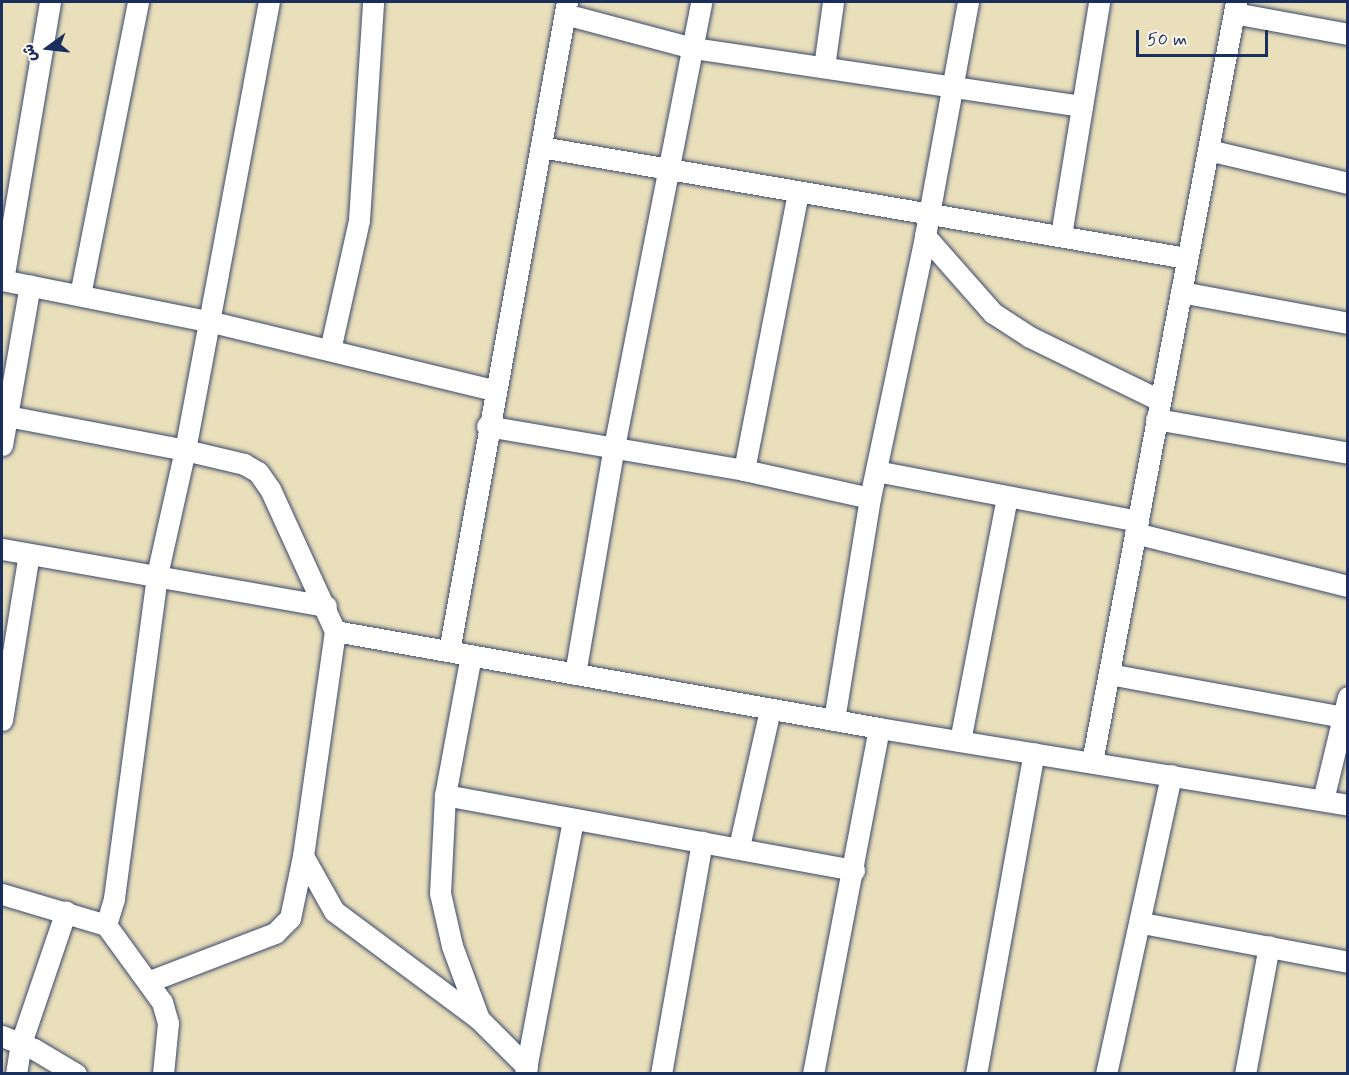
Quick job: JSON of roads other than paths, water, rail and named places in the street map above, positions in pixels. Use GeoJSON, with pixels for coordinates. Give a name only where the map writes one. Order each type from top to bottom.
{"type":"FeatureCollection","features":[{"type":"Feature","properties":{"kind":"street"},"geometry":{"type":"LineString","coordinates":[[50,2],[2,280],[208,321],[494,390]]}},
{"type":"Feature","properties":{"kind":"street"},"geometry":{"type":"LineString","coordinates":[[81,295],[138,2]]}},
{"type":"Feature","properties":{"kind":"street"},"geometry":{"type":"LineString","coordinates":[[106,926],[114,898],[157,575],[185,450],[208,321],[243,154],[269,2]]}},
{"type":"Feature","properties":{"kind":"street"},"geometry":{"type":"LineString","coordinates":[[330,350],[359,220],[373,2]]}},
{"type":"Feature","properties":{"kind":"street"},"geometry":{"type":"LineString","coordinates":[[575,674],[614,447],[671,169],[701,2]]}},
{"type":"Feature","properties":{"kind":"street"},"geometry":{"type":"LineString","coordinates":[[824,67],[833,2]]}},
{"type":"Feature","properties":{"kind":"street"},"geometry":{"type":"LineString","coordinates":[[834,720],[870,498],[925,236],[968,2]]}},
{"type":"Feature","properties":{"kind":"street"},"geometry":{"type":"LineString","coordinates":[[1061,235],[1099,2]]}},
{"type":"Feature","properties":{"kind":"street"},"geometry":{"type":"LineString","coordinates":[[1092,762],[1235,7],[1347,34]]}},
{"type":"Feature","properties":{"kind":"street"},"geometry":{"type":"LineString","coordinates":[[448,651],[487,426],[566,8],[693,48],[1082,106]]}},
{"type":"Feature","properties":{"kind":"street"},"geometry":{"type":"LineString","coordinates":[[541,147],[1186,258]]}},
{"type":"Feature","properties":{"kind":"street"},"geometry":{"type":"LineString","coordinates":[[1208,150],[1347,183]]}},
{"type":"Feature","properties":{"kind":"street"},"geometry":{"type":"LineString","coordinates":[[744,470],[798,192]]}},
{"type":"Feature","properties":{"kind":"street"},"geometry":{"type":"LineString","coordinates":[[925,236],[993,313],[1030,337],[1158,410],[1347,453]]}},
{"type":"Feature","properties":{"kind":"street"},"geometry":{"type":"LineString","coordinates":[[2,445],[4,415],[30,285]]}},
{"type":"Feature","properties":{"kind":"street"},"geometry":{"type":"LineString","coordinates":[[1181,292],[1347,323]]}},
{"type":"Feature","properties":{"kind":"street"},"geometry":{"type":"LineString","coordinates":[[4,415],[185,450],[244,464],[258,472],[326,606],[335,631],[303,856],[290,918],[283,928],[150,981]]}},
{"type":"Feature","properties":{"kind":"street"},"geometry":{"type":"LineString","coordinates":[[487,426],[744,470],[870,498]]}},
{"type":"Feature","properties":{"kind":"street"},"geometry":{"type":"LineString","coordinates":[[876,471],[1007,496],[1136,527],[1347,586]]}},
{"type":"Feature","properties":{"kind":"street"},"geometry":{"type":"LineString","coordinates":[[960,741],[1007,496]]}},
{"type":"Feature","properties":{"kind":"street"},"geometry":{"type":"LineString","coordinates":[[2,549],[326,606]]}},
{"type":"Feature","properties":{"kind":"street"},"geometry":{"type":"LineString","coordinates":[[2,720],[29,554]]}},
{"type":"Feature","properties":{"kind":"street"},"geometry":{"type":"LineString","coordinates":[[335,631],[879,728],[1347,805]]}},
{"type":"Feature","properties":{"kind":"street"},"geometry":{"type":"LineString","coordinates":[[471,655],[445,795],[440,893],[452,946],[479,1019]]}},
{"type":"Feature","properties":{"kind":"street"},"geometry":{"type":"LineString","coordinates":[[1109,674],[1346,711],[1323,800]]}},
{"type":"Feature","properties":{"kind":"street"},"geometry":{"type":"LineString","coordinates":[[739,847],[770,709]]}},
{"type":"Feature","properties":{"kind":"street"},"geometry":{"type":"LineString","coordinates":[[816,1073],[879,728]]}},
{"type":"Feature","properties":{"kind":"street"},"geometry":{"type":"LineString","coordinates":[[976,1074],[1034,753]]}},
{"type":"Feature","properties":{"kind":"street"},"geometry":{"type":"LineString","coordinates":[[1106,1074],[1142,923],[1171,775]]}},
{"type":"Feature","properties":{"kind":"street"},"geometry":{"type":"LineString","coordinates":[[445,795],[573,820],[739,847],[854,870]]}},
{"type":"Feature","properties":{"kind":"street"},"geometry":{"type":"LineString","coordinates":[[526,1070],[573,820]]}},
{"type":"Feature","properties":{"kind":"street"},"geometry":{"type":"LineString","coordinates":[[661,1074],[702,842]]}},
{"type":"Feature","properties":{"kind":"street"},"geometry":{"type":"LineString","coordinates":[[303,856],[334,911],[479,1019],[526,1070]]}},
{"type":"Feature","properties":{"kind":"street"},"geometry":{"type":"LineString","coordinates":[[2,894],[66,911],[106,926],[150,981],[168,1023],[163,1074]]}},
{"type":"Feature","properties":{"kind":"street"},"geometry":{"type":"LineString","coordinates":[[16,1074],[11,1039],[66,911]]}},
{"type":"Feature","properties":{"kind":"street"},"geometry":{"type":"LineString","coordinates":[[1142,923],[1347,962]]}},
{"type":"Feature","properties":{"kind":"street"},"geometry":{"type":"LineString","coordinates":[[1245,1074],[1269,946]]}},
{"type":"Feature","properties":{"kind":"street"},"geometry":{"type":"LineString","coordinates":[[11,1039],[76,1074]]}}]}
